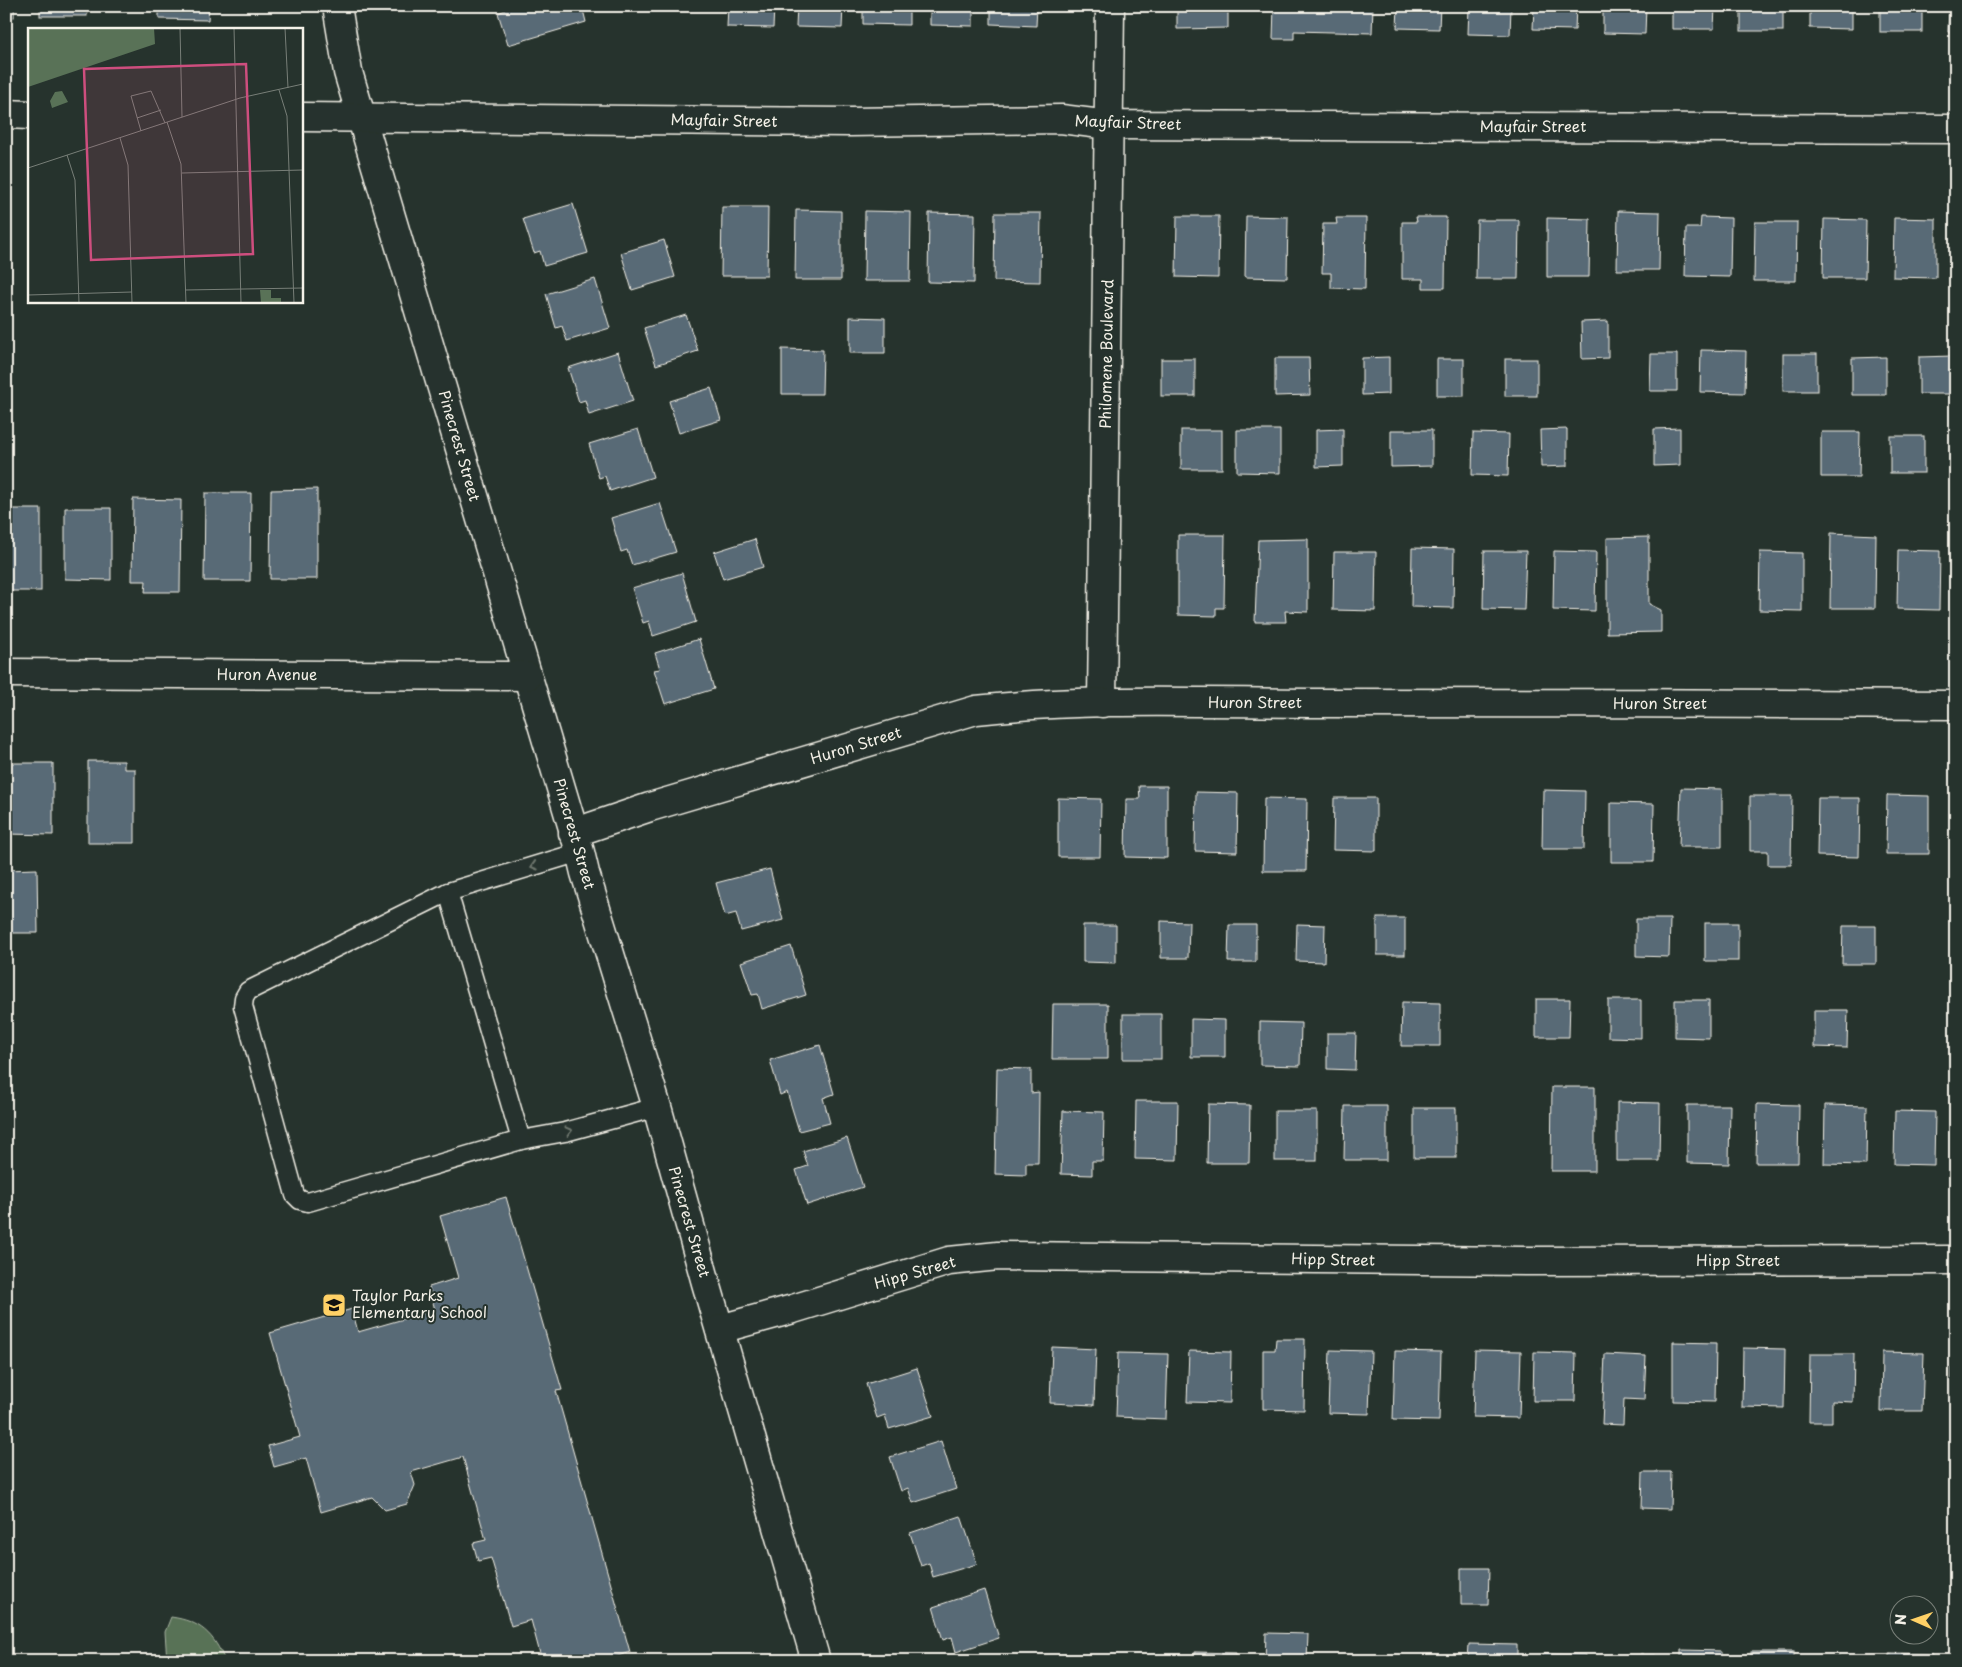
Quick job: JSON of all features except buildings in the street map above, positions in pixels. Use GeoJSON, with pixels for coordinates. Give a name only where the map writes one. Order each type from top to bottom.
{"type":"FeatureCollection","features":[{"type":"Feature","properties":{"kind":"street","name":"Pinecrest Street"},"geometry":{"type":"LineString","coordinates":[[337,6],[348,72],[585,873],[657,1107],[816,1661]]}},
{"type":"Feature","properties":{"kind":"street","name":"Philomene Boulevard"},"geometry":{"type":"LineString","coordinates":[[1102,703],[1110,6]]}},
{"type":"Feature","properties":{"kind":"street"},"geometry":{"type":"LineString","coordinates":[[6,114],[28,115]]}},
{"type":"Feature","properties":{"kind":"street","name":"Mayfair Street"},"geometry":{"type":"LineString","coordinates":[[302,117],[840,122],[1061,119],[1109,125],[1956,129]]}},
{"type":"Feature","properties":{"kind":"street","name":"Huron Avenue"},"geometry":{"type":"LineString","coordinates":[[6,674],[527,676]]}},
{"type":"Feature","properties":{"kind":"street","name":"Huron Street"},"geometry":{"type":"LineString","coordinates":[[577,842],[650,807],[976,710],[1014,706],[1102,703],[1956,705]]}},
{"type":"Feature","properties":{"kind":"street","name":"Hipp Street"},"geometry":{"type":"LineString","coordinates":[[720,1329],[794,1309],[949,1261],[998,1256],[1525,1262],[1956,1260]]}},
{"type":"Feature","properties":{"kind":"lane"},"geometry":{"type":"LineString","coordinates":[[577,842],[448,892],[248,991],[244,998],[243,1006],[294,1195],[300,1200],[308,1202],[521,1140],[565,1132],[657,1107]]}},
{"type":"Feature","properties":{"kind":"lane"},"geometry":{"type":"LineString","coordinates":[[448,892],[521,1140]]}},
{"type":"Feature","properties":{"kind":"green space"},"geometry":{"type":"Polygon","coordinates":[[[171,1617],[190,1622],[205,1630],[216,1643],[225,1661],[167,1661],[165,1632],[171,1617]]]}},
{"type":"Feature","properties":{"kind":"place","name":"Taylor Parks Elementary School"},"geometry":{"type":"Point","coordinates":[334,1305]}}]}
